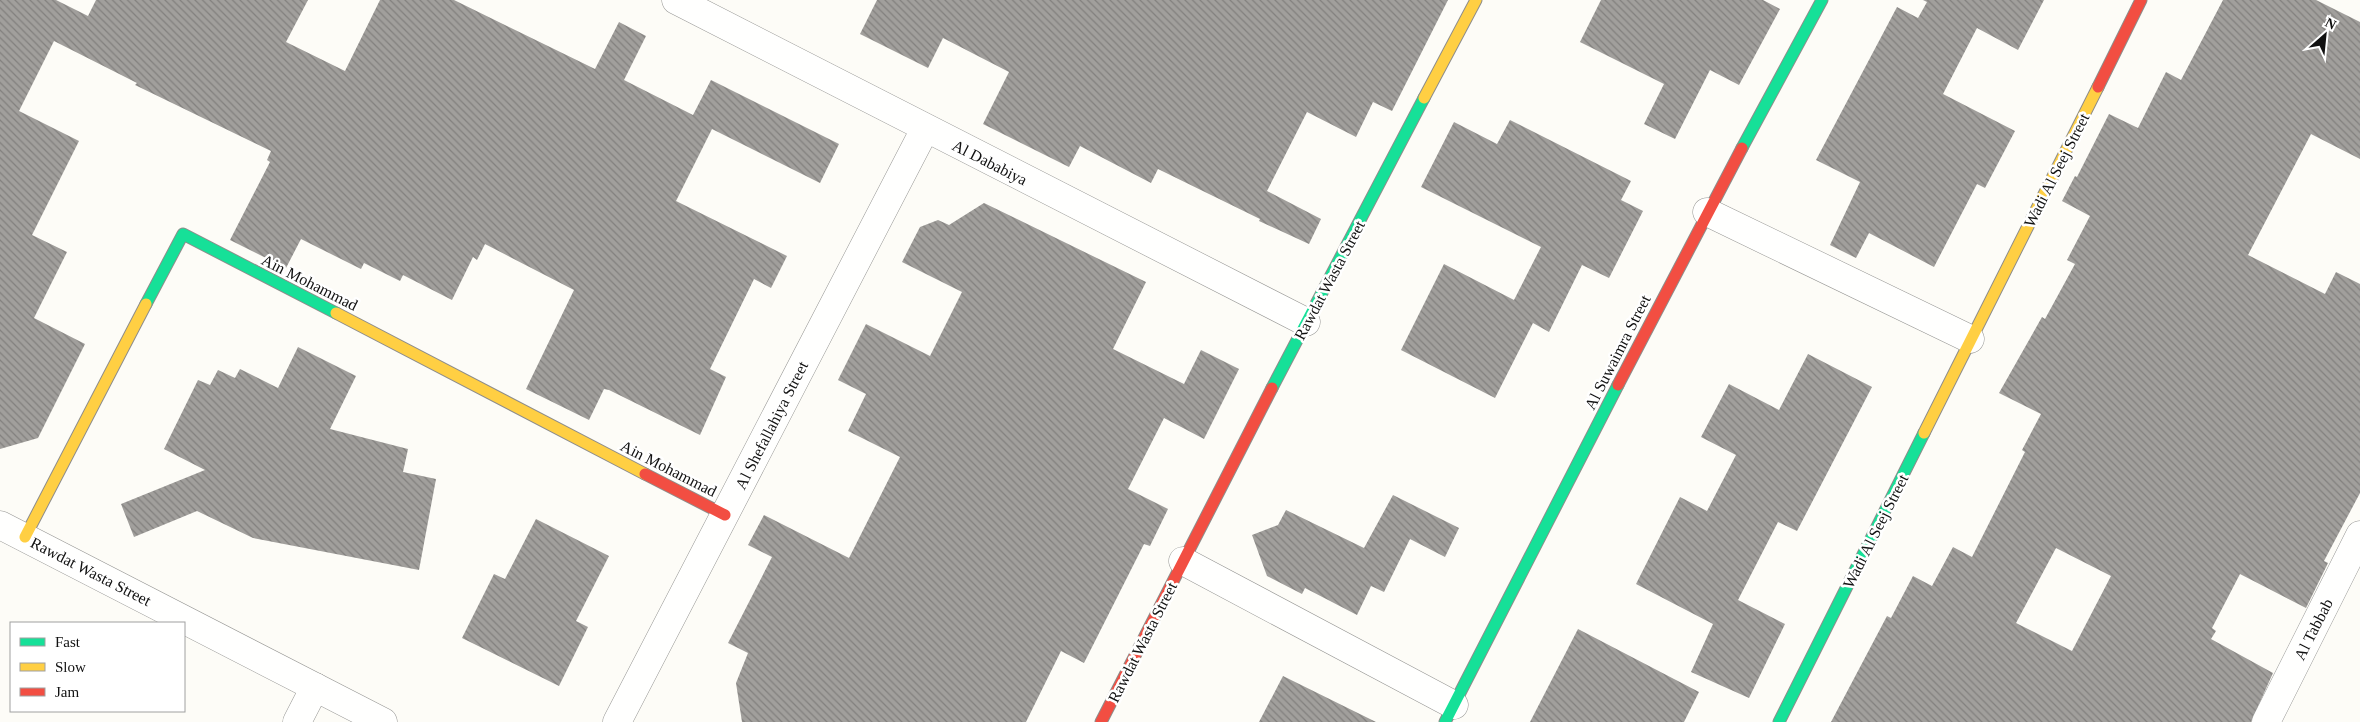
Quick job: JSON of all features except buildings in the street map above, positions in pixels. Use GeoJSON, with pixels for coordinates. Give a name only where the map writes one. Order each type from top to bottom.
{"type":"FeatureCollection","features":[{"type":"Feature","properties":{"kind":"street","name":"Al Dababiya"},"geometry":{"type":"LineString","coordinates":[[676,0],[925,129],[1306,322]]}},
{"type":"Feature","properties":{"kind":"street","name":"Rawdat Wasta Street"},"geometry":{"type":"LineString","coordinates":[[1101,722],[1306,322],[1476,0]]}},
{"type":"Feature","properties":{"kind":"street","name":"Al Suwaimra Street"},"geometry":{"type":"LineString","coordinates":[[1449,713],[1707,212],[1822,0]]}},
{"type":"Feature","properties":{"kind":"street","name":"Wadi Al Seej Street"},"geometry":{"type":"LineString","coordinates":[[1779,722],[2142,0]]}},
{"type":"Feature","properties":{"kind":"street","name":"Al Shefallahiya Street"},"geometry":{"type":"LineString","coordinates":[[618,722],[925,129]]}},
{"type":"Feature","properties":{"kind":"street"},"geometry":{"type":"LineString","coordinates":[[1707,212],[1970,339]]}},
{"type":"Feature","properties":{"kind":"street","name":"Ain Mohammad"},"geometry":{"type":"LineString","coordinates":[[25,537],[183,234],[725,515]]}},
{"type":"Feature","properties":{"kind":"street","name":"Rawdat Wasta Street"},"geometry":{"type":"LineString","coordinates":[[0,525],[383,722]]}},
{"type":"Feature","properties":{"kind":"street","name":"Al Tabbab"},"geometry":{"type":"LineString","coordinates":[[2266,722],[2360,535]]}},
{"type":"Feature","properties":{"kind":"street","name":"Rawdat Wasta Street"},"geometry":{"type":"LineString","coordinates":[[1183,561],[1449,713]]}},
{"type":"Feature","properties":{"kind":"street"},"geometry":{"type":"LineString","coordinates":[[297,722],[315,687]]}},
{"type":"Feature","properties":{"kind":"traffic: fast"},"geometry":{"type":"LineString","coordinates":[[1742,148],[1822,0]]}},
{"type":"Feature","properties":{"kind":"traffic: fast"},"geometry":{"type":"LineString","coordinates":[[1272,388],[1424,98]]}},
{"type":"Feature","properties":{"kind":"traffic: fast"},"geometry":{"type":"LineString","coordinates":[[146,304],[183,234],[336,313]]}},
{"type":"Feature","properties":{"kind":"traffic: fast"},"geometry":{"type":"LineString","coordinates":[[1445,722],[1618,385]]}},
{"type":"Feature","properties":{"kind":"traffic: fast"},"geometry":{"type":"LineString","coordinates":[[1779,722],[1924,433]]}},
{"type":"Feature","properties":{"kind":"traffic: slow"},"geometry":{"type":"LineString","coordinates":[[1424,98],[1476,0]]}},
{"type":"Feature","properties":{"kind":"traffic: slow"},"geometry":{"type":"LineString","coordinates":[[1924,433],[2098,87]]}},
{"type":"Feature","properties":{"kind":"traffic: slow"},"geometry":{"type":"LineString","coordinates":[[25,537],[146,304]]}},
{"type":"Feature","properties":{"kind":"traffic: slow"},"geometry":{"type":"LineString","coordinates":[[336,313],[645,474]]}},
{"type":"Feature","properties":{"kind":"traffic: jam"},"geometry":{"type":"LineString","coordinates":[[2098,87],[2141,0]]}},
{"type":"Feature","properties":{"kind":"traffic: jam"},"geometry":{"type":"LineString","coordinates":[[1618,385],[1742,148]]}},
{"type":"Feature","properties":{"kind":"traffic: jam"},"geometry":{"type":"LineString","coordinates":[[1101,722],[1272,388]]}},
{"type":"Feature","properties":{"kind":"traffic: jam"},"geometry":{"type":"LineString","coordinates":[[645,474],[725,515]]}}]}
